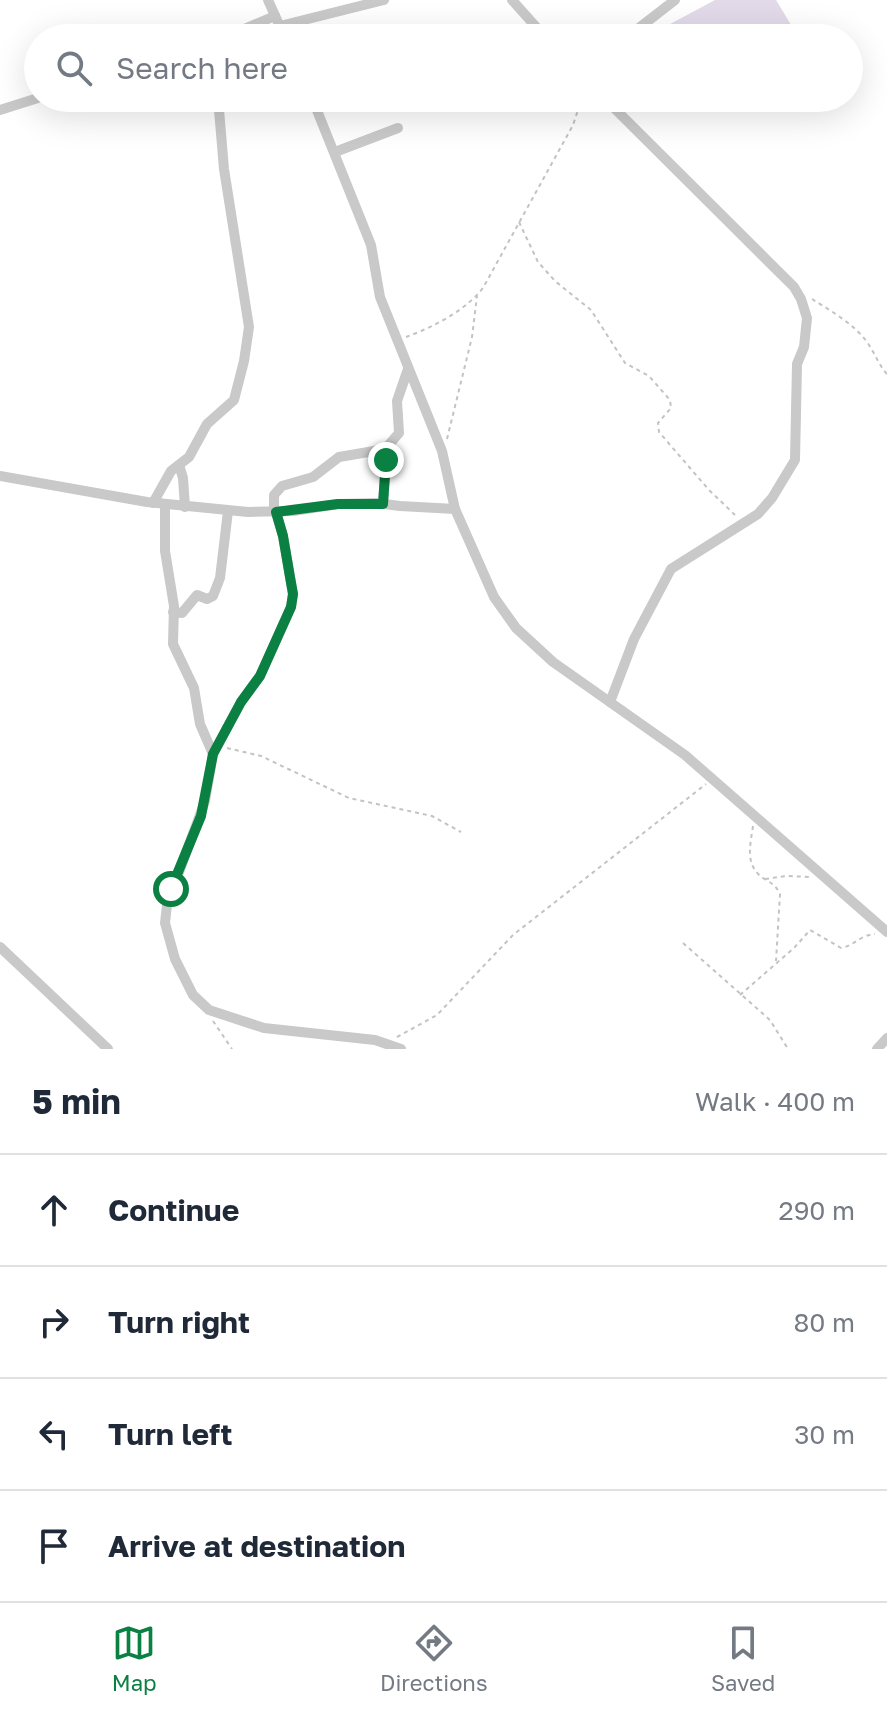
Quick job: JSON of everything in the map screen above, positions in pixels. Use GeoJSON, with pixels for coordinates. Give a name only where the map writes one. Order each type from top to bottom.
{"type":"FeatureCollection","features":[{"type":"Feature","properties":{"kind":"street"},"geometry":{"type":"LineString","coordinates":[[268,0],[279,24]]}},
{"type":"Feature","properties":{"kind":"street"},"geometry":{"type":"LineString","coordinates":[[268,24],[384,0]]}},
{"type":"Feature","properties":{"kind":"street"},"geometry":{"type":"LineString","coordinates":[[512,0],[533,24]]}},
{"type":"Feature","properties":{"kind":"street"},"geometry":{"type":"LineString","coordinates":[[644,24],[675,0]]}},
{"type":"Feature","properties":{"kind":"street"},"geometry":{"type":"LineString","coordinates":[[0,110],[24,102]]}},
{"type":"Feature","properties":{"kind":"street"},"geometry":{"type":"LineString","coordinates":[[153,503],[171,471],[189,457],[207,424],[234,400],[244,361],[249,327],[224,169],[219,112]]}},
{"type":"Feature","properties":{"kind":"street"},"geometry":{"type":"LineString","coordinates":[[318,112],[371,245],[380,297],[442,451],[455,509],[494,597],[516,628],[553,662],[713,778],[887,933]]}},
{"type":"Feature","properties":{"kind":"street"},"geometry":{"type":"LineString","coordinates":[[610,702],[634,639],[671,569],[746,523],[772,498],[795,460],[797,364],[804,347],[807,318],[794,287],[618,112]]}},
{"type":"Feature","properties":{"kind":"street"},"geometry":{"type":"LineString","coordinates":[[335,152],[398,128]]}},
{"type":"Feature","properties":{"kind":"street"},"geometry":{"type":"LineString","coordinates":[[383,504],[386,449],[399,433],[397,401],[408,369]]}},
{"type":"Feature","properties":{"kind":"street"},"geometry":{"type":"LineString","coordinates":[[386,449],[339,457],[313,477],[282,486],[274,495],[293,594],[291,607],[260,676],[215,749],[205,801],[189,850],[171,889],[165,923],[175,959],[193,995],[209,1010],[264,1028],[387,1043],[401,1049]]}},
{"type":"Feature","properties":{"kind":"street"},"geometry":{"type":"LineString","coordinates":[[179,465],[185,507]]}},
{"type":"Feature","properties":{"kind":"street"},"geometry":{"type":"LineString","coordinates":[[0,476],[165,505],[228,511],[275,512],[338,504],[455,509]]}},
{"type":"Feature","properties":{"kind":"street"},"geometry":{"type":"LineString","coordinates":[[165,505],[165,551],[173,612],[173,644],[194,688],[200,724],[215,749]]}},
{"type":"Feature","properties":{"kind":"street"},"geometry":{"type":"LineString","coordinates":[[173,612],[185,610],[197,595],[207,599],[213,596],[220,578],[228,511]]}},
{"type":"Feature","properties":{"kind":"street"},"geometry":{"type":"LineString","coordinates":[[0,947],[108,1049]]}},
{"type":"Feature","properties":{"kind":"street"},"geometry":{"type":"LineString","coordinates":[[877,1049],[887,1038]]}},
{"type":"Feature","properties":{"kind":"path"},"geometry":{"type":"LineString","coordinates":[[442,451],[463,380],[477,295],[573,125],[577,112]]}},
{"type":"Feature","properties":{"kind":"path"},"geometry":{"type":"LineString","coordinates":[[519,222],[538,262],[555,281],[591,310],[625,363],[649,376],[670,400],[671,408],[658,423],[659,432],[709,490],[746,523]]}},
{"type":"Feature","properties":{"kind":"path"},"geometry":{"type":"LineString","coordinates":[[794,287],[857,331],[867,341],[877,363],[887,374]]}},
{"type":"Feature","properties":{"kind":"path"},"geometry":{"type":"LineString","coordinates":[[398,342],[441,321],[477,295]]}},
{"type":"Feature","properties":{"kind":"path"},"geometry":{"type":"LineString","coordinates":[[215,749],[261,756],[349,798],[415,810],[461,832]]}},
{"type":"Feature","properties":{"kind":"path"},"geometry":{"type":"LineString","coordinates":[[387,1043],[437,1015],[513,935],[713,778]]}},
{"type":"Feature","properties":{"kind":"path"},"geometry":{"type":"LineString","coordinates":[[755,817],[749,859],[757,874],[777,887],[780,894],[776,963]]}},
{"type":"Feature","properties":{"kind":"path"},"geometry":{"type":"LineString","coordinates":[[764,879],[823,877]]}},
{"type":"Feature","properties":{"kind":"path"},"geometry":{"type":"LineString","coordinates":[[740,995],[810,930],[841,948],[866,934],[887,933]]}},
{"type":"Feature","properties":{"kind":"path"},"geometry":{"type":"LineString","coordinates":[[683,943],[777,1027],[788,1049]]}},
{"type":"Feature","properties":{"kind":"path"},"geometry":{"type":"LineString","coordinates":[[209,1010],[217,1030],[232,1049]]}},
{"type":"Feature","properties":{"kind":"shaded area"},"geometry":{"type":"Polygon","coordinates":[[[715,0],[776,0],[791,24],[670,24],[715,0]]]}},
{"type":"Feature","properties":{"kind":"route"},"geometry":{"type":"LineString","coordinates":[[171,889],[201,816],[213,754],[241,702],[260,676],[291,607],[293,594],[276,512],[338,504],[383,504],[386,460]]}}]}
